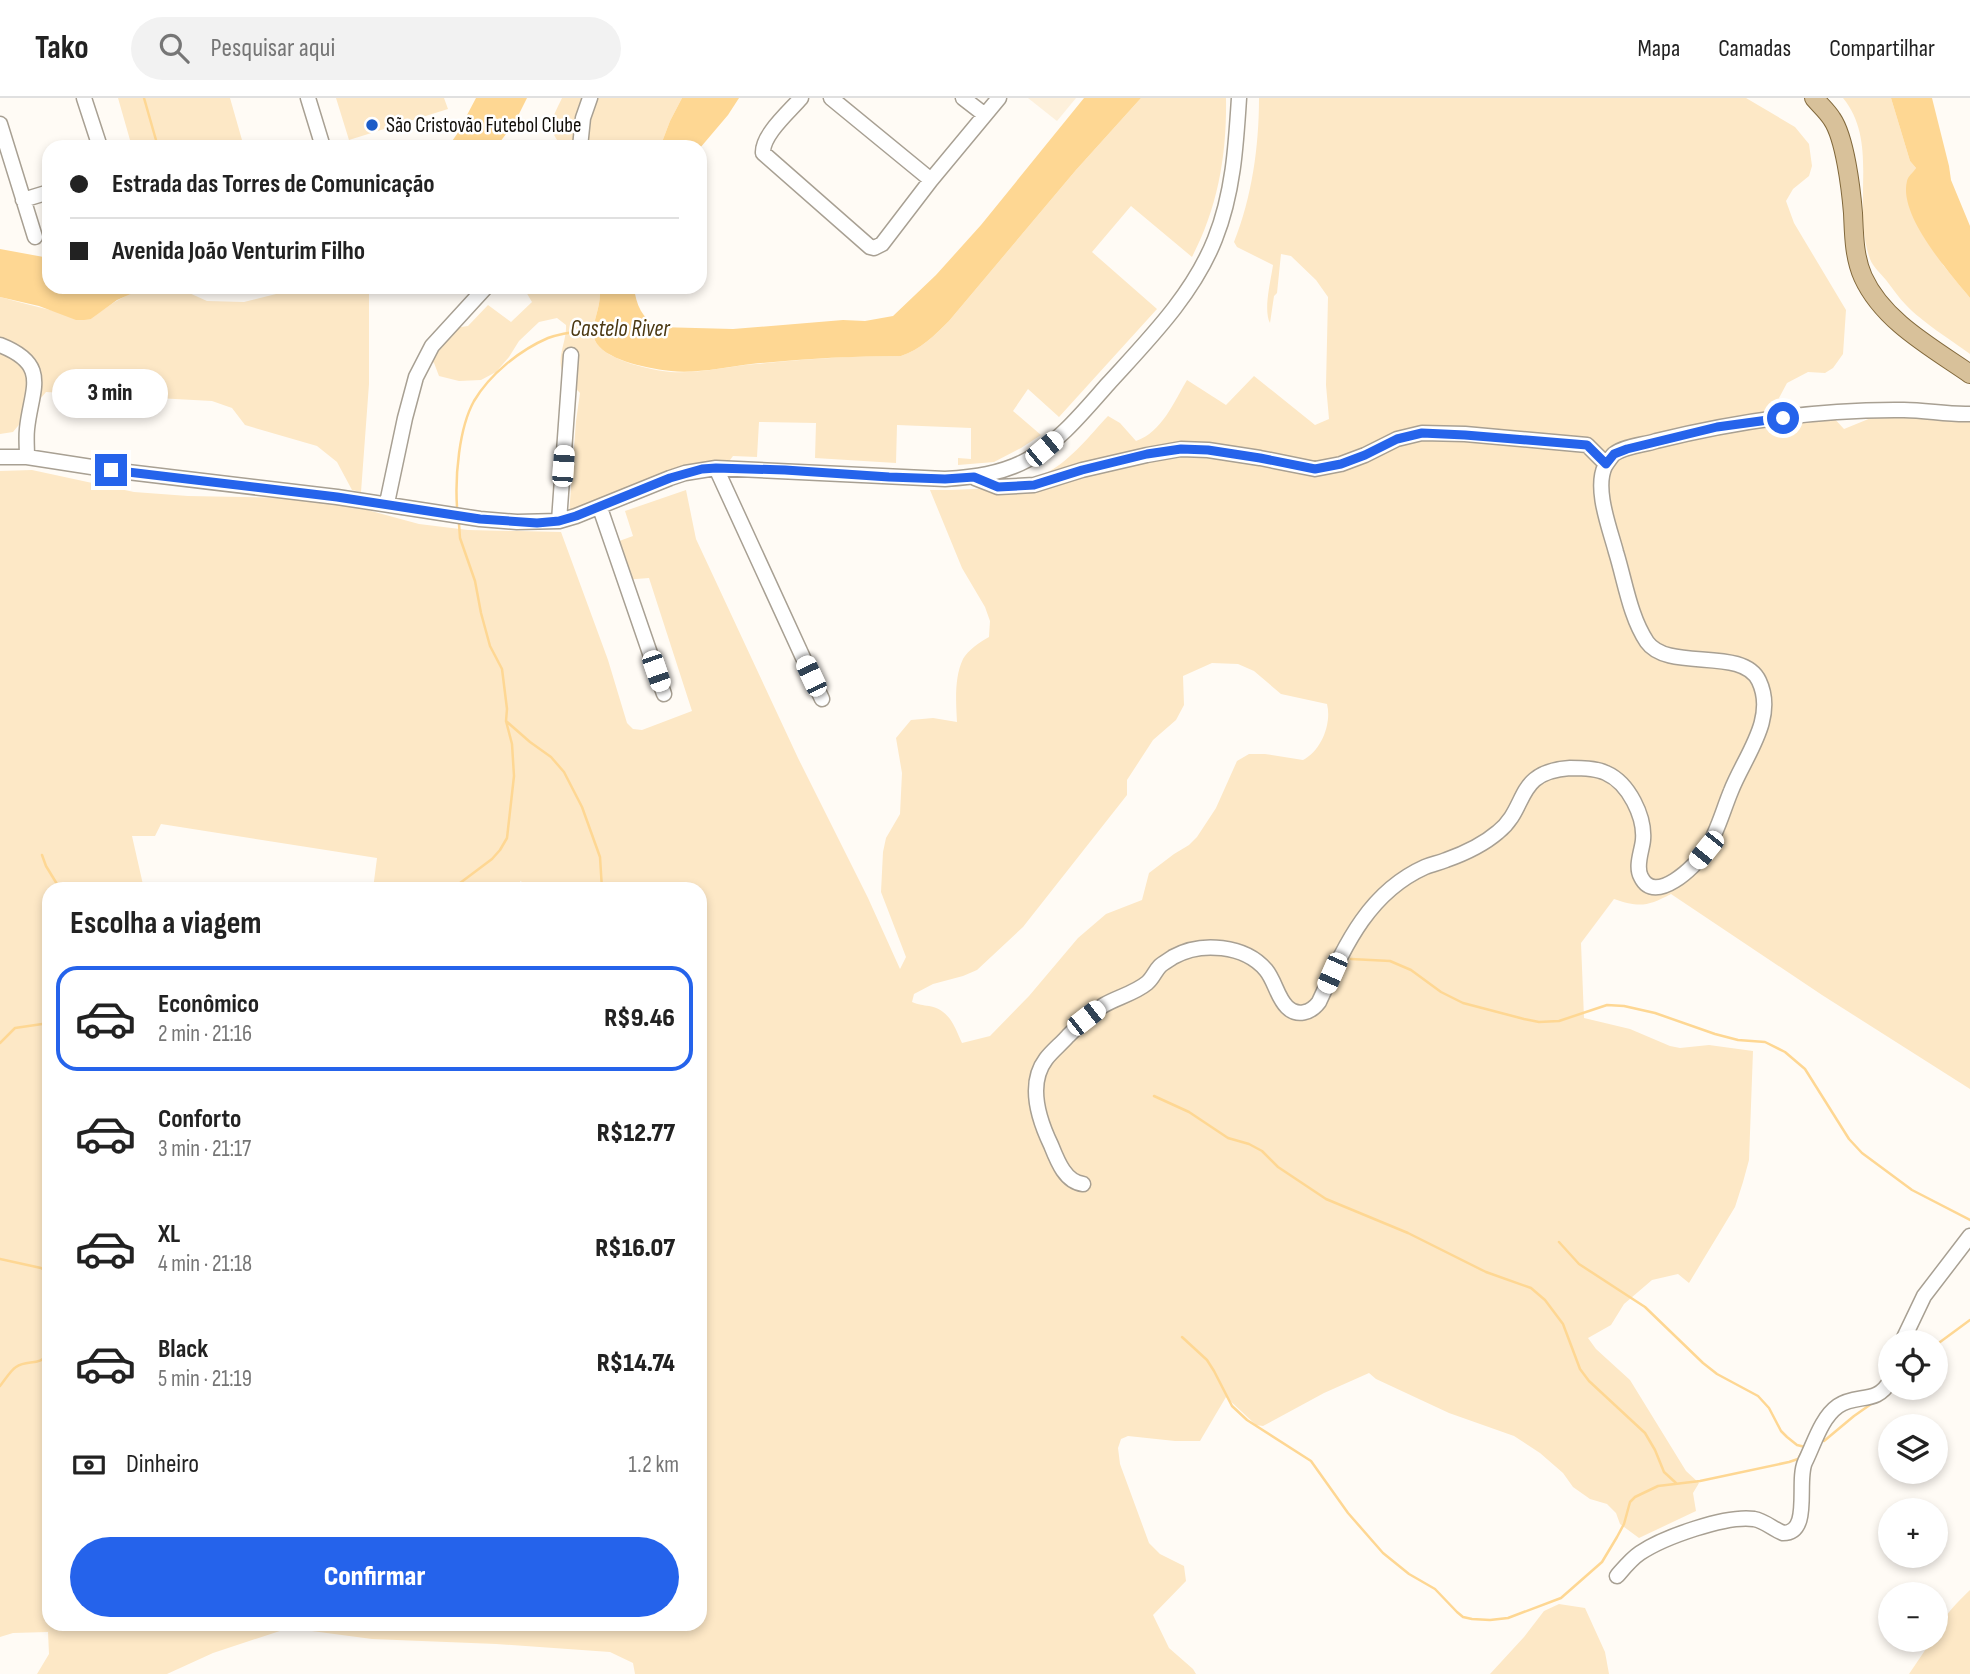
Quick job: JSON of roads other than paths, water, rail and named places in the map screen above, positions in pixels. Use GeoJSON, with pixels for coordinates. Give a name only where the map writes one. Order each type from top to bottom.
{"type":"FeatureCollection","features":[{"type":"Feature","properties":{"kind":"main road"},"geometry":{"type":"LineString","coordinates":[[1814,98],[1834,121],[1846,160],[1854,240],[1864,279],[1881,304],[1909,332],[1970,373]]}},
{"type":"Feature","properties":{"kind":"street"},"geometry":{"type":"LineString","coordinates":[[84,98],[98,140]]}},
{"type":"Feature","properties":{"kind":"street"},"geometry":{"type":"LineString","coordinates":[[308,98],[321,140]]}},
{"type":"Feature","properties":{"kind":"street"},"geometry":{"type":"LineString","coordinates":[[581,140],[583,118],[590,98]]}},
{"type":"Feature","properties":{"kind":"street"},"geometry":{"type":"LineString","coordinates":[[801,98],[768,136],[763,145],[765,156],[870,247],[878,247],[999,98]]}},
{"type":"Feature","properties":{"kind":"street"},"geometry":{"type":"LineString","coordinates":[[831,98],[931,180]]}},
{"type":"Feature","properties":{"kind":"street"},"geometry":{"type":"LineString","coordinates":[[963,98],[985,116]]}},
{"type":"Feature","properties":{"kind":"street"},"geometry":{"type":"LineString","coordinates":[[0,457],[27,457],[516,522],[559,521],[600,508],[670,478],[716,468],[945,479],[974,477],[1015,466],[1057,438],[1143,345],[1186,293],[1201,268],[1222,218],[1232,175],[1239,98]]}},
{"type":"Feature","properties":{"kind":"street"},"geometry":{"type":"LineString","coordinates":[[0,124],[35,237]]}},
{"type":"Feature","properties":{"kind":"street"},"geometry":{"type":"LineString","coordinates":[[23,200],[42,194]]}},
{"type":"Feature","properties":{"kind":"street"},"geometry":{"type":"LineString","coordinates":[[387,503],[416,377],[432,346],[480,294]]}},
{"type":"Feature","properties":{"kind":"street"},"geometry":{"type":"LineString","coordinates":[[0,345],[24,358],[34,375],[27,457]]}},
{"type":"Feature","properties":{"kind":"street"},"geometry":{"type":"LineString","coordinates":[[559,521],[571,355]]}},
{"type":"Feature","properties":{"kind":"street"},"geometry":{"type":"LineString","coordinates":[[1083,1184],[1067,1176],[1043,1128],[1037,1108],[1039,1073],[1045,1060],[1086,1018],[1104,1005],[1146,984],[1160,966],[1175,956],[1205,947],[1235,951],[1257,961],[1268,972],[1287,1008],[1301,1013],[1310,1011],[1319,1002],[1356,927],[1373,906],[1411,874],[1448,860],[1498,832],[1507,823],[1525,789],[1533,780],[1565,768],[1584,768],[1606,773],[1621,785],[1634,801],[1641,819],[1643,838],[1639,868],[1641,877],[1652,887],[1674,881],[1687,873],[1706,850],[1739,772],[1757,740],[1764,711],[1764,697],[1758,678],[1750,669],[1733,663],[1708,662],[1654,651],[1647,642],[1637,624],[1606,514],[1603,473],[1614,454],[1698,431],[1763,421],[1865,411],[1908,410],[1970,414]]}},
{"type":"Feature","properties":{"kind":"street"},"geometry":{"type":"LineString","coordinates":[[974,477],[998,487],[1034,485],[1082,470],[1181,449],[1208,450],[1315,469],[1341,464],[1397,439],[1422,433],[1587,445],[1606,464]]}},
{"type":"Feature","properties":{"kind":"street"},"geometry":{"type":"LineString","coordinates":[[716,468],[822,699]]}},
{"type":"Feature","properties":{"kind":"street"},"geometry":{"type":"LineString","coordinates":[[600,508],[664,694]]}},
{"type":"Feature","properties":{"kind":"street"},"geometry":{"type":"LineString","coordinates":[[1907,1330],[1924,1296],[1970,1236]]}},
{"type":"Feature","properties":{"kind":"street"},"geometry":{"type":"LineString","coordinates":[[1617,1576],[1646,1550],[1706,1525],[1753,1519],[1765,1522],[1783,1533],[1794,1531],[1801,1516],[1802,1468],[1828,1415],[1844,1403],[1878,1394]]}},
{"type":"Feature","properties":{"kind":"water"},"geometry":{"type":"Polygon","coordinates":[[[476,98],[527,98],[514,124],[501,140],[453,140],[476,98]]]}},
{"type":"Feature","properties":{"kind":"water"},"geometry":{"type":"Polygon","coordinates":[[[682,98],[739,98],[707,140],[663,140],[682,98]]]}},
{"type":"Feature","properties":{"kind":"water","name":"Castelo River"},"geometry":{"type":"Polygon","coordinates":[[[1084,98],[1141,98],[1076,170],[949,321],[915,350],[901,356],[788,361],[680,372],[631,363],[603,350],[594,338],[600,294],[635,294],[641,310],[658,327],[733,329],[843,320],[865,321],[893,316],[936,275],[981,225],[1084,98]]]}},
{"type":"Feature","properties":{"kind":"water"},"geometry":{"type":"Polygon","coordinates":[[[1891,98],[1932,98],[1951,180],[1970,226],[1970,298],[1939,259],[1910,211],[1906,195],[1907,181],[1916,168],[1910,161],[1891,98]]]}},
{"type":"Feature","properties":{"kind":"water"},"geometry":{"type":"Polygon","coordinates":[[[0,249],[42,257],[42,294],[131,294],[117,300],[91,319],[84,320],[76,320],[39,306],[0,297],[0,249]]]}},
{"type":"Feature","properties":{"kind":"waterway"},"geometry":{"type":"LineString","coordinates":[[144,98],[156,140]]}},
{"type":"Feature","properties":{"kind":"waterway"},"geometry":{"type":"LineString","coordinates":[[457,507],[458,467],[465,425],[474,401],[488,381],[516,356],[537,343],[560,334],[596,329]]}},
{"type":"Feature","properties":{"kind":"waterway"},"geometry":{"type":"LineString","coordinates":[[459,524],[460,538],[475,581],[490,646],[502,669],[514,776],[507,838],[492,859],[461,882]]}},
{"type":"Feature","properties":{"kind":"waterway"},"geometry":{"type":"LineString","coordinates":[[506,721],[551,757],[564,772],[582,807],[600,857],[602,882]]}},
{"type":"Feature","properties":{"kind":"waterway"},"geometry":{"type":"LineString","coordinates":[[42,855],[56,882]]}},
{"type":"Feature","properties":{"kind":"waterway"},"geometry":{"type":"LineString","coordinates":[[1351,959],[1390,961],[1411,970],[1441,992],[1463,1003],[1524,1019],[1539,1022],[1559,1021],[1607,1005],[1624,1006],[1655,1013],[1738,1040],[1765,1042],[1785,1052],[1805,1069],[1849,1139],[1862,1153],[1912,1190],[1970,1220]]}},
{"type":"Feature","properties":{"kind":"waterway"},"geometry":{"type":"LineString","coordinates":[[0,1043],[15,1028],[42,1024]]}},
{"type":"Feature","properties":{"kind":"waterway"},"geometry":{"type":"LineString","coordinates":[[1154,1096],[1189,1112],[1228,1138],[1262,1151],[1278,1167],[1326,1199],[1408,1233],[1486,1272],[1531,1288],[1545,1300],[1563,1324],[1580,1369],[1589,1381],[1645,1433],[1664,1472],[1676,1483]]}},
{"type":"Feature","properties":{"kind":"waterway"},"geometry":{"type":"LineString","coordinates":[[1559,1242],[1579,1264],[1645,1307],[1717,1374],[1758,1396],[1769,1408],[1781,1431],[1797,1445],[1805,1447]]}},
{"type":"Feature","properties":{"kind":"waterway"},"geometry":{"type":"LineString","coordinates":[[0,1259],[42,1269]]}},
{"type":"Feature","properties":{"kind":"waterway"},"geometry":{"type":"LineString","coordinates":[[1948,1336],[1970,1320]]}},
{"type":"Feature","properties":{"kind":"waterway"},"geometry":{"type":"LineString","coordinates":[[1182,1337],[1207,1360],[1232,1406],[1247,1420],[1311,1461],[1348,1513],[1383,1553],[1409,1574],[1435,1589],[1463,1617],[1472,1619],[1508,1618],[1561,1598],[1602,1562],[1624,1524],[1630,1502],[1635,1497],[1658,1486],[1700,1481],[1789,1462],[1798,1459],[1803,1450]]}},
{"type":"Feature","properties":{"kind":"waterway"},"geometry":{"type":"LineString","coordinates":[[0,1386],[16,1367],[42,1359]]}},
{"type":"Feature","properties":{"kind":"waterway"},"geometry":{"type":"LineString","coordinates":[[1824,1441],[1874,1402]]}},
{"type":"Feature","properties":{"kind":"place","name":"São Cristovão Futebol Clube"},"geometry":{"type":"Point","coordinates":[372,125]}}]}
